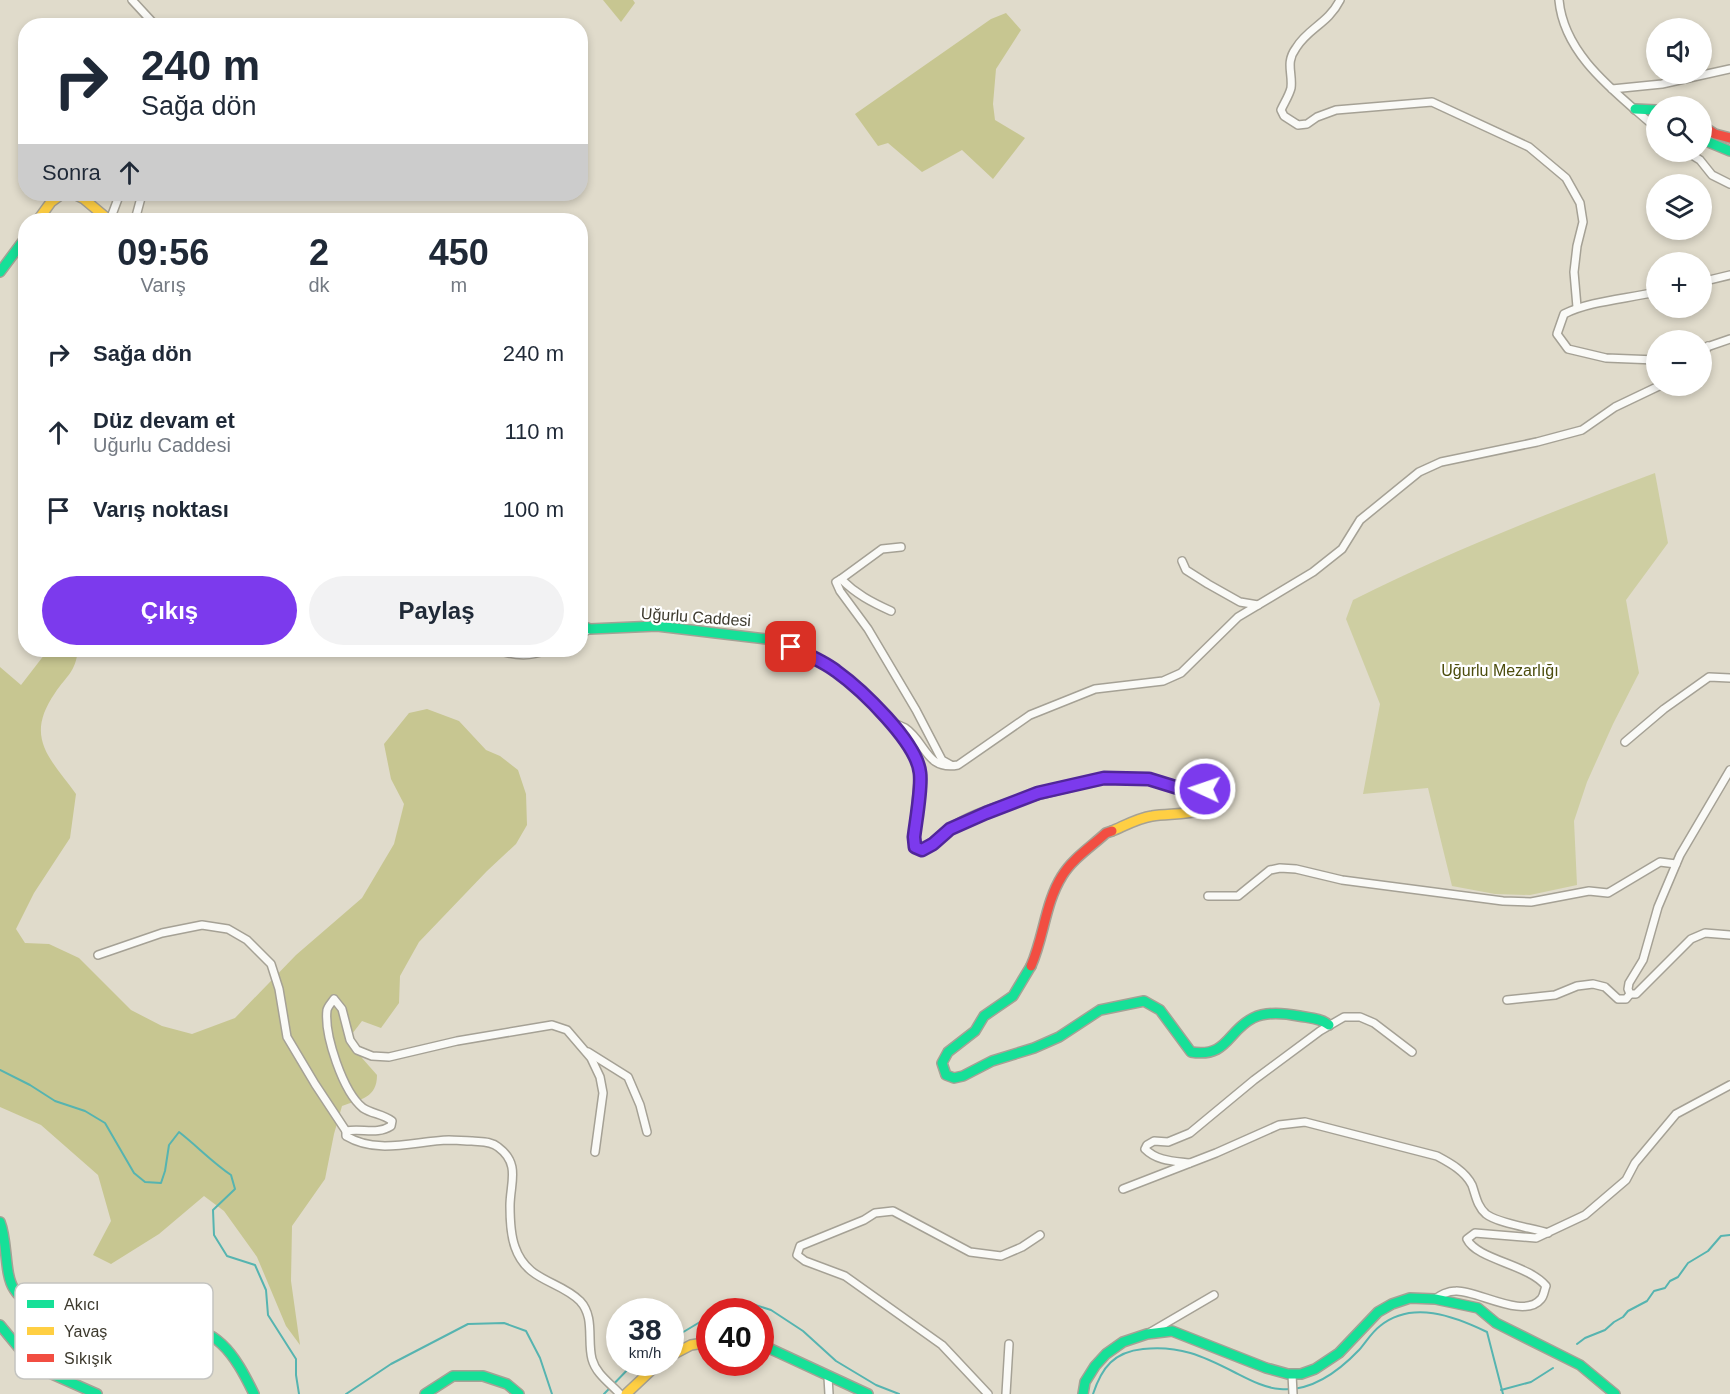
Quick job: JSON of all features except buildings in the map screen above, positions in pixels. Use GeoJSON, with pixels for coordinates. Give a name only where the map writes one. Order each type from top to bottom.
{"type":"FeatureCollection","features":[{"type":"Feature","properties":{"kind":"street"},"geometry":{"type":"LineString","coordinates":[[132,0],[149,18]]}},
{"type":"Feature","properties":{"kind":"street"},"geometry":{"type":"LineString","coordinates":[[1340,0],[1330,16],[1295,48],[1289,63],[1291,88],[1281,110],[1284,116],[1298,125],[1307,124],[1317,117],[1336,110],[1432,102],[1529,147],[1566,178],[1580,203],[1583,222],[1574,272],[1577,308]]}},
{"type":"Feature","properties":{"kind":"street"},"geometry":{"type":"LineString","coordinates":[[1559,0],[1560,16],[1568,36],[1596,74],[1646,119]]}},
{"type":"Feature","properties":{"kind":"street"},"geometry":{"type":"LineString","coordinates":[[1612,89],[1662,84],[1730,69]]}},
{"type":"Feature","properties":{"kind":"street"},"geometry":{"type":"LineString","coordinates":[[1635,109],[1646,110]]}},
{"type":"Feature","properties":{"kind":"street"},"geometry":{"type":"LineString","coordinates":[[1712,132],[1730,138]]}},
{"type":"Feature","properties":{"kind":"street"},"geometry":{"type":"LineString","coordinates":[[1712,145],[1730,151]]}},
{"type":"Feature","properties":{"kind":"street"},"geometry":{"type":"LineString","coordinates":[[1702,162],[1712,175],[1730,184]]}},
{"type":"Feature","properties":{"kind":"street"},"geometry":{"type":"LineString","coordinates":[[43,213],[52,201]]}},
{"type":"Feature","properties":{"kind":"street"},"geometry":{"type":"LineString","coordinates":[[86,201],[101,213]]}},
{"type":"Feature","properties":{"kind":"street"},"geometry":{"type":"LineString","coordinates":[[0,272],[18,248]]}},
{"type":"Feature","properties":{"kind":"street"},"geometry":{"type":"LineString","coordinates":[[1712,279],[1730,275]]}},
{"type":"Feature","properties":{"kind":"street"},"geometry":{"type":"LineString","coordinates":[[1646,294],[1577,308],[1564,314],[1557,334],[1568,349],[1606,358],[1646,360]]}},
{"type":"Feature","properties":{"kind":"street"},"geometry":{"type":"LineString","coordinates":[[1712,345],[1730,339]]}},
{"type":"Feature","properties":{"kind":"street"},"geometry":{"type":"LineString","coordinates":[[891,722],[906,728],[939,765],[954,766],[1030,715],[1095,689],[1163,681],[1181,673],[1238,617],[1313,572],[1342,549],[1360,520],[1419,472],[1441,462],[1582,430],[1615,407],[1646,392]]}},
{"type":"Feature","properties":{"kind":"street"},"geometry":{"type":"LineString","coordinates":[[901,547],[882,549],[836,582],[868,629],[916,710],[942,760],[954,766]]}},
{"type":"Feature","properties":{"kind":"street"},"geometry":{"type":"LineString","coordinates":[[1182,561],[1186,570],[1208,584],[1240,602],[1258,605]]}},
{"type":"Feature","properties":{"kind":"street"},"geometry":{"type":"LineString","coordinates":[[841,579],[854,592],[868,601],[891,610]]}},
{"type":"Feature","properties":{"kind":"street","name":"Uğurlu Caddesi"},"geometry":{"type":"LineString","coordinates":[[588,632],[657,626],[775,640],[836,670],[891,722],[915,756],[920,773],[914,837],[915,847],[922,850],[933,844],[950,829],[986,813],[1038,793],[1104,778],[1149,779],[1188,791],[1219,786],[1224,793],[1219,802],[1181,815],[1150,816],[1106,833],[1070,866],[1062,876],[1053,895],[1034,959],[1026,976],[1013,996],[984,1016],[975,1031],[948,1052],[942,1063],[946,1075],[954,1078],[963,1076],[992,1061],[1034,1048],[1059,1037],[1100,1010],[1144,1001],[1160,1010],[1191,1052],[1199,1054],[1207,1054],[1220,1048],[1252,1018],[1271,1013],[1323,1020],[1329,1026]]}},
{"type":"Feature","properties":{"kind":"street"},"geometry":{"type":"LineString","coordinates":[[1625,742],[1664,709],[1709,677],[1730,678]]}},
{"type":"Feature","properties":{"kind":"street"},"geometry":{"type":"LineString","coordinates":[[1630,994],[1629,982],[1643,960],[1658,907],[1680,855],[1730,770]]}},
{"type":"Feature","properties":{"kind":"street"},"geometry":{"type":"LineString","coordinates":[[1208,896],[1238,896],[1270,870],[1280,868],[1296,869],[1342,880],[1503,901],[1531,902],[1589,891],[1608,893],[1660,862],[1676,864]]}},
{"type":"Feature","properties":{"kind":"street"},"geometry":{"type":"LineString","coordinates":[[98,955],[162,933],[202,925],[228,929],[247,940],[271,964],[279,989],[287,1036],[346,1131],[346,1136],[358,1143],[385,1147],[449,1140],[489,1142],[498,1146],[509,1157],[514,1176],[510,1206],[515,1246],[524,1263],[538,1277],[581,1302],[588,1316],[592,1359],[605,1381],[618,1392]]}},
{"type":"Feature","properties":{"kind":"street"},"geometry":{"type":"LineString","coordinates":[[1630,994],[1636,994],[1691,939],[1705,933],[1729,932]]}},
{"type":"Feature","properties":{"kind":"street"},"geometry":{"type":"LineString","coordinates":[[1507,1000],[1555,995],[1577,986],[1593,984],[1605,987],[1618,999],[1626,999],[1630,994]]}},
{"type":"Feature","properties":{"kind":"street"},"geometry":{"type":"LineString","coordinates":[[346,1131],[387,1129],[391,1126],[392,1121],[386,1116],[363,1108],[341,1075],[327,1036],[327,1008],[334,999],[342,1010],[350,1040],[357,1050],[372,1056],[389,1057],[457,1041],[552,1025],[567,1030],[591,1058],[600,1077],[603,1093],[595,1152]]}},
{"type":"Feature","properties":{"kind":"street"},"geometry":{"type":"LineString","coordinates":[[1192,1163],[1168,1161],[1152,1156],[1145,1149],[1147,1145],[1154,1142],[1168,1142],[1190,1133],[1254,1080],[1344,1017],[1360,1017],[1374,1023],[1412,1052]]}},
{"type":"Feature","properties":{"kind":"street"},"geometry":{"type":"LineString","coordinates":[[583,1049],[628,1077],[640,1105],[647,1132]]}},
{"type":"Feature","properties":{"kind":"street"},"geometry":{"type":"LineString","coordinates":[[1435,1299],[1444,1293],[1457,1291],[1522,1308],[1538,1302],[1546,1286],[1538,1277],[1480,1251],[1470,1245],[1467,1239],[1475,1233],[1536,1238],[1585,1215],[1626,1180],[1635,1163],[1676,1114],[1730,1085]]}},
{"type":"Feature","properties":{"kind":"street"},"geometry":{"type":"LineString","coordinates":[[1123,1189],[1192,1163],[1279,1125],[1305,1122],[1437,1156],[1456,1166],[1464,1174],[1471,1184],[1480,1208],[1487,1215],[1500,1221],[1548,1233]]}},
{"type":"Feature","properties":{"kind":"street"},"geometry":{"type":"LineString","coordinates":[[988,1394],[942,1345],[845,1276],[797,1256],[800,1246],[864,1220],[875,1213],[893,1211],[969,1252],[1001,1256],[1022,1247],[1040,1235]]}},
{"type":"Feature","properties":{"kind":"street"},"geometry":{"type":"LineString","coordinates":[[0,1222],[5,1231],[12,1287],[15,1290]]}},
{"type":"Feature","properties":{"kind":"street"},"geometry":{"type":"LineString","coordinates":[[1147,1334],[1214,1295]]}},
{"type":"Feature","properties":{"kind":"street"},"geometry":{"type":"LineString","coordinates":[[1292,1379],[1327,1362],[1353,1341],[1378,1312],[1392,1304],[1410,1298],[1435,1299],[1478,1308],[1496,1323],[1561,1353],[1580,1365],[1615,1394]]}},
{"type":"Feature","properties":{"kind":"street"},"geometry":{"type":"LineString","coordinates":[[0,1325],[15,1344]]}},
{"type":"Feature","properties":{"kind":"street"},"geometry":{"type":"LineString","coordinates":[[1083,1394],[1085,1382],[1106,1354],[1123,1342],[1147,1334],[1172,1331],[1292,1379]]}},
{"type":"Feature","properties":{"kind":"street"},"geometry":{"type":"LineString","coordinates":[[213,1337],[226,1346],[243,1371],[254,1394]]}},
{"type":"Feature","properties":{"kind":"street"},"geometry":{"type":"LineString","coordinates":[[1006,1394],[1009,1344]]}},
{"type":"Feature","properties":{"kind":"street"},"geometry":{"type":"LineString","coordinates":[[774,1351],[868,1394]]}},
{"type":"Feature","properties":{"kind":"street"},"geometry":{"type":"LineString","coordinates":[[425,1394],[453,1376],[483,1376],[507,1384],[519,1394]]}},
{"type":"Feature","properties":{"kind":"street"},"geometry":{"type":"LineString","coordinates":[[626,1394],[645,1376]]}},
{"type":"Feature","properties":{"kind":"street"},"geometry":{"type":"LineString","coordinates":[[828,1377],[830,1394]]}},
{"type":"Feature","properties":{"kind":"street"},"geometry":{"type":"LineString","coordinates":[[64,1379],[97,1394]]}},
{"type":"Feature","properties":{"kind":"street"},"geometry":{"type":"LineString","coordinates":[[1292,1379],[1293,1394]]}},
{"type":"Feature","properties":{"kind":"green space","name":"Uğurlu Mezarlığı"},"geometry":{"type":"Polygon","coordinates":[[[1655,473],[1668,543],[1626,600],[1639,673],[1587,782],[1574,821],[1577,885],[1530,895],[1495,894],[1452,886],[1428,788],[1363,794],[1380,704],[1346,619],[1353,600],[1502,532],[1655,473]]]}},
{"type":"Feature","properties":{"kind":"shaded area"},"geometry":{"type":"Polygon","coordinates":[[[603,0],[633,0],[635,3],[621,22],[603,0]]]}},
{"type":"Feature","properties":{"kind":"shaded area"},"geometry":{"type":"Polygon","coordinates":[[[1006,13],[1021,30],[996,69],[993,104],[995,120],[1025,138],[993,179],[962,150],[922,172],[888,143],[878,146],[855,114],[991,19],[1006,13]]]}},
{"type":"Feature","properties":{"kind":"shaded area"},"geometry":{"type":"Polygon","coordinates":[[[43,657],[77,657],[73,669],[46,709],[41,735],[50,758],[76,794],[70,838],[34,893],[16,929],[25,943],[49,944],[79,958],[131,1010],[162,1026],[192,1034],[235,1018],[296,955],[362,898],[394,844],[404,804],[391,779],[384,744],[409,713],[427,709],[459,721],[486,750],[500,756],[518,770],[526,794],[527,825],[516,844],[419,942],[400,976],[399,1003],[381,1028],[362,1021],[352,1034],[362,1058],[377,1075],[376,1083],[367,1096],[342,1106],[325,1179],[292,1226],[291,1281],[300,1345],[286,1326],[257,1257],[224,1211],[204,1196],[159,1234],[111,1264],[93,1255],[111,1221],[98,1175],[41,1125],[0,1107],[0,667],[21,685],[43,657]]]}},
{"type":"Feature","properties":{"kind":"waterway"},"geometry":{"type":"LineString","coordinates":[[0,1070],[55,1101],[85,1111],[105,1123],[134,1173],[145,1182],[161,1183],[169,1145],[179,1132],[231,1175],[235,1189],[213,1210],[214,1235],[227,1256],[255,1265],[266,1290],[268,1315],[296,1359],[299,1394]]}},
{"type":"Feature","properties":{"kind":"waterway"},"geometry":{"type":"LineString","coordinates":[[1577,1344],[1605,1330],[1628,1311],[1647,1301],[1654,1291],[1665,1288],[1670,1281],[1678,1277],[1688,1263],[1708,1251],[1721,1236],[1730,1235]]}},
{"type":"Feature","properties":{"kind":"waterway"},"geometry":{"type":"LineString","coordinates":[[774,1312],[803,1331],[836,1361],[876,1385],[899,1394]]}},
{"type":"Feature","properties":{"kind":"waterway"},"geometry":{"type":"LineString","coordinates":[[1093,1394],[1110,1362],[1133,1351],[1156,1348],[1190,1353],[1268,1387],[1280,1389],[1303,1387],[1324,1378],[1343,1365],[1380,1326],[1392,1318],[1419,1312],[1447,1316],[1487,1332],[1503,1394]]}},
{"type":"Feature","properties":{"kind":"waterway"},"geometry":{"type":"LineString","coordinates":[[346,1394],[391,1364],[468,1324],[504,1323],[526,1331],[540,1358],[552,1394]]}},
{"type":"Feature","properties":{"kind":"waterway"},"geometry":{"type":"LineString","coordinates":[[684,1332],[696,1324]]}},
{"type":"Feature","properties":{"kind":"waterway"},"geometry":{"type":"LineString","coordinates":[[1501,1390],[1531,1382],[1553,1368]]}},
{"type":"Feature","properties":{"kind":"waterway"},"geometry":{"type":"LineString","coordinates":[[604,1394],[621,1376]]}},
{"type":"Feature","properties":{"kind":"traffic: fast"},"geometry":{"type":"LineString","coordinates":[[1635,109],[1646,110]]}},
{"type":"Feature","properties":{"kind":"traffic: fast"},"geometry":{"type":"LineString","coordinates":[[1712,144],[1730,151]]}},
{"type":"Feature","properties":{"kind":"traffic: fast"},"geometry":{"type":"LineString","coordinates":[[0,272],[18,248]]}},
{"type":"Feature","properties":{"kind":"traffic: fast"},"geometry":{"type":"LineString","coordinates":[[588,628],[657,626],[775,640],[836,670],[885,715],[915,756],[920,773],[914,837],[915,847],[922,850],[967,820],[1025,798]]}},
{"type":"Feature","properties":{"kind":"traffic: fast"},"geometry":{"type":"LineString","coordinates":[[1031,966],[1013,996],[984,1016],[975,1031],[948,1052],[942,1063],[946,1075],[954,1078],[963,1076],[992,1061],[1034,1048],[1059,1037],[1100,1010],[1144,1001],[1160,1010],[1191,1052],[1213,1051],[1226,1042],[1244,1023],[1264,1014],[1293,1015],[1319,1020],[1329,1025]]}},
{"type":"Feature","properties":{"kind":"traffic: fast"},"geometry":{"type":"LineString","coordinates":[[0,1222],[7,1266],[15,1291]]}},
{"type":"Feature","properties":{"kind":"traffic: fast"},"geometry":{"type":"LineString","coordinates":[[1083,1394],[1085,1382],[1106,1354],[1123,1342],[1147,1334],[1172,1331],[1266,1368],[1288,1374],[1301,1374],[1315,1369],[1339,1353],[1378,1312],[1410,1298],[1435,1299],[1478,1308],[1496,1323],[1580,1365],[1615,1394]]}},
{"type":"Feature","properties":{"kind":"traffic: fast"},"geometry":{"type":"LineString","coordinates":[[0,1325],[15,1343]]}},
{"type":"Feature","properties":{"kind":"traffic: fast"},"geometry":{"type":"LineString","coordinates":[[213,1337],[231,1354],[254,1394]]}},
{"type":"Feature","properties":{"kind":"traffic: fast"},"geometry":{"type":"LineString","coordinates":[[774,1350],[868,1394]]}},
{"type":"Feature","properties":{"kind":"traffic: fast"},"geometry":{"type":"LineString","coordinates":[[425,1394],[453,1376],[483,1376],[507,1384],[519,1394]]}},
{"type":"Feature","properties":{"kind":"traffic: fast"},"geometry":{"type":"LineString","coordinates":[[63,1379],[97,1394]]}},
{"type":"Feature","properties":{"kind":"traffic: slow"},"geometry":{"type":"LineString","coordinates":[[43,213],[52,201]]}},
{"type":"Feature","properties":{"kind":"traffic: slow"},"geometry":{"type":"LineString","coordinates":[[86,201],[101,213]]}},
{"type":"Feature","properties":{"kind":"traffic: slow"},"geometry":{"type":"LineString","coordinates":[[1025,798],[1104,778],[1149,779],[1188,791],[1219,786],[1224,793],[1210,807],[1192,812],[1147,817],[1112,831]]}},
{"type":"Feature","properties":{"kind":"traffic: slow"},"geometry":{"type":"LineString","coordinates":[[684,1349],[696,1344]]}},
{"type":"Feature","properties":{"kind":"traffic: slow"},"geometry":{"type":"LineString","coordinates":[[626,1394],[645,1376]]}},
{"type":"Feature","properties":{"kind":"traffic: jam"},"geometry":{"type":"LineString","coordinates":[[1712,132],[1730,138]]}},
{"type":"Feature","properties":{"kind":"traffic: jam"},"geometry":{"type":"LineString","coordinates":[[1031,966],[1056,886],[1071,864],[1082,853],[1106,833],[1112,831]]}},
{"type":"Feature","properties":{"kind":"route"},"geometry":{"type":"LineString","coordinates":[[791,647],[836,670],[885,715],[903,737],[915,756],[920,773],[914,837],[915,847],[922,850],[933,844],[950,829],[986,813],[1038,793],[1104,778],[1149,779],[1188,791],[1205,789]]}}]}
